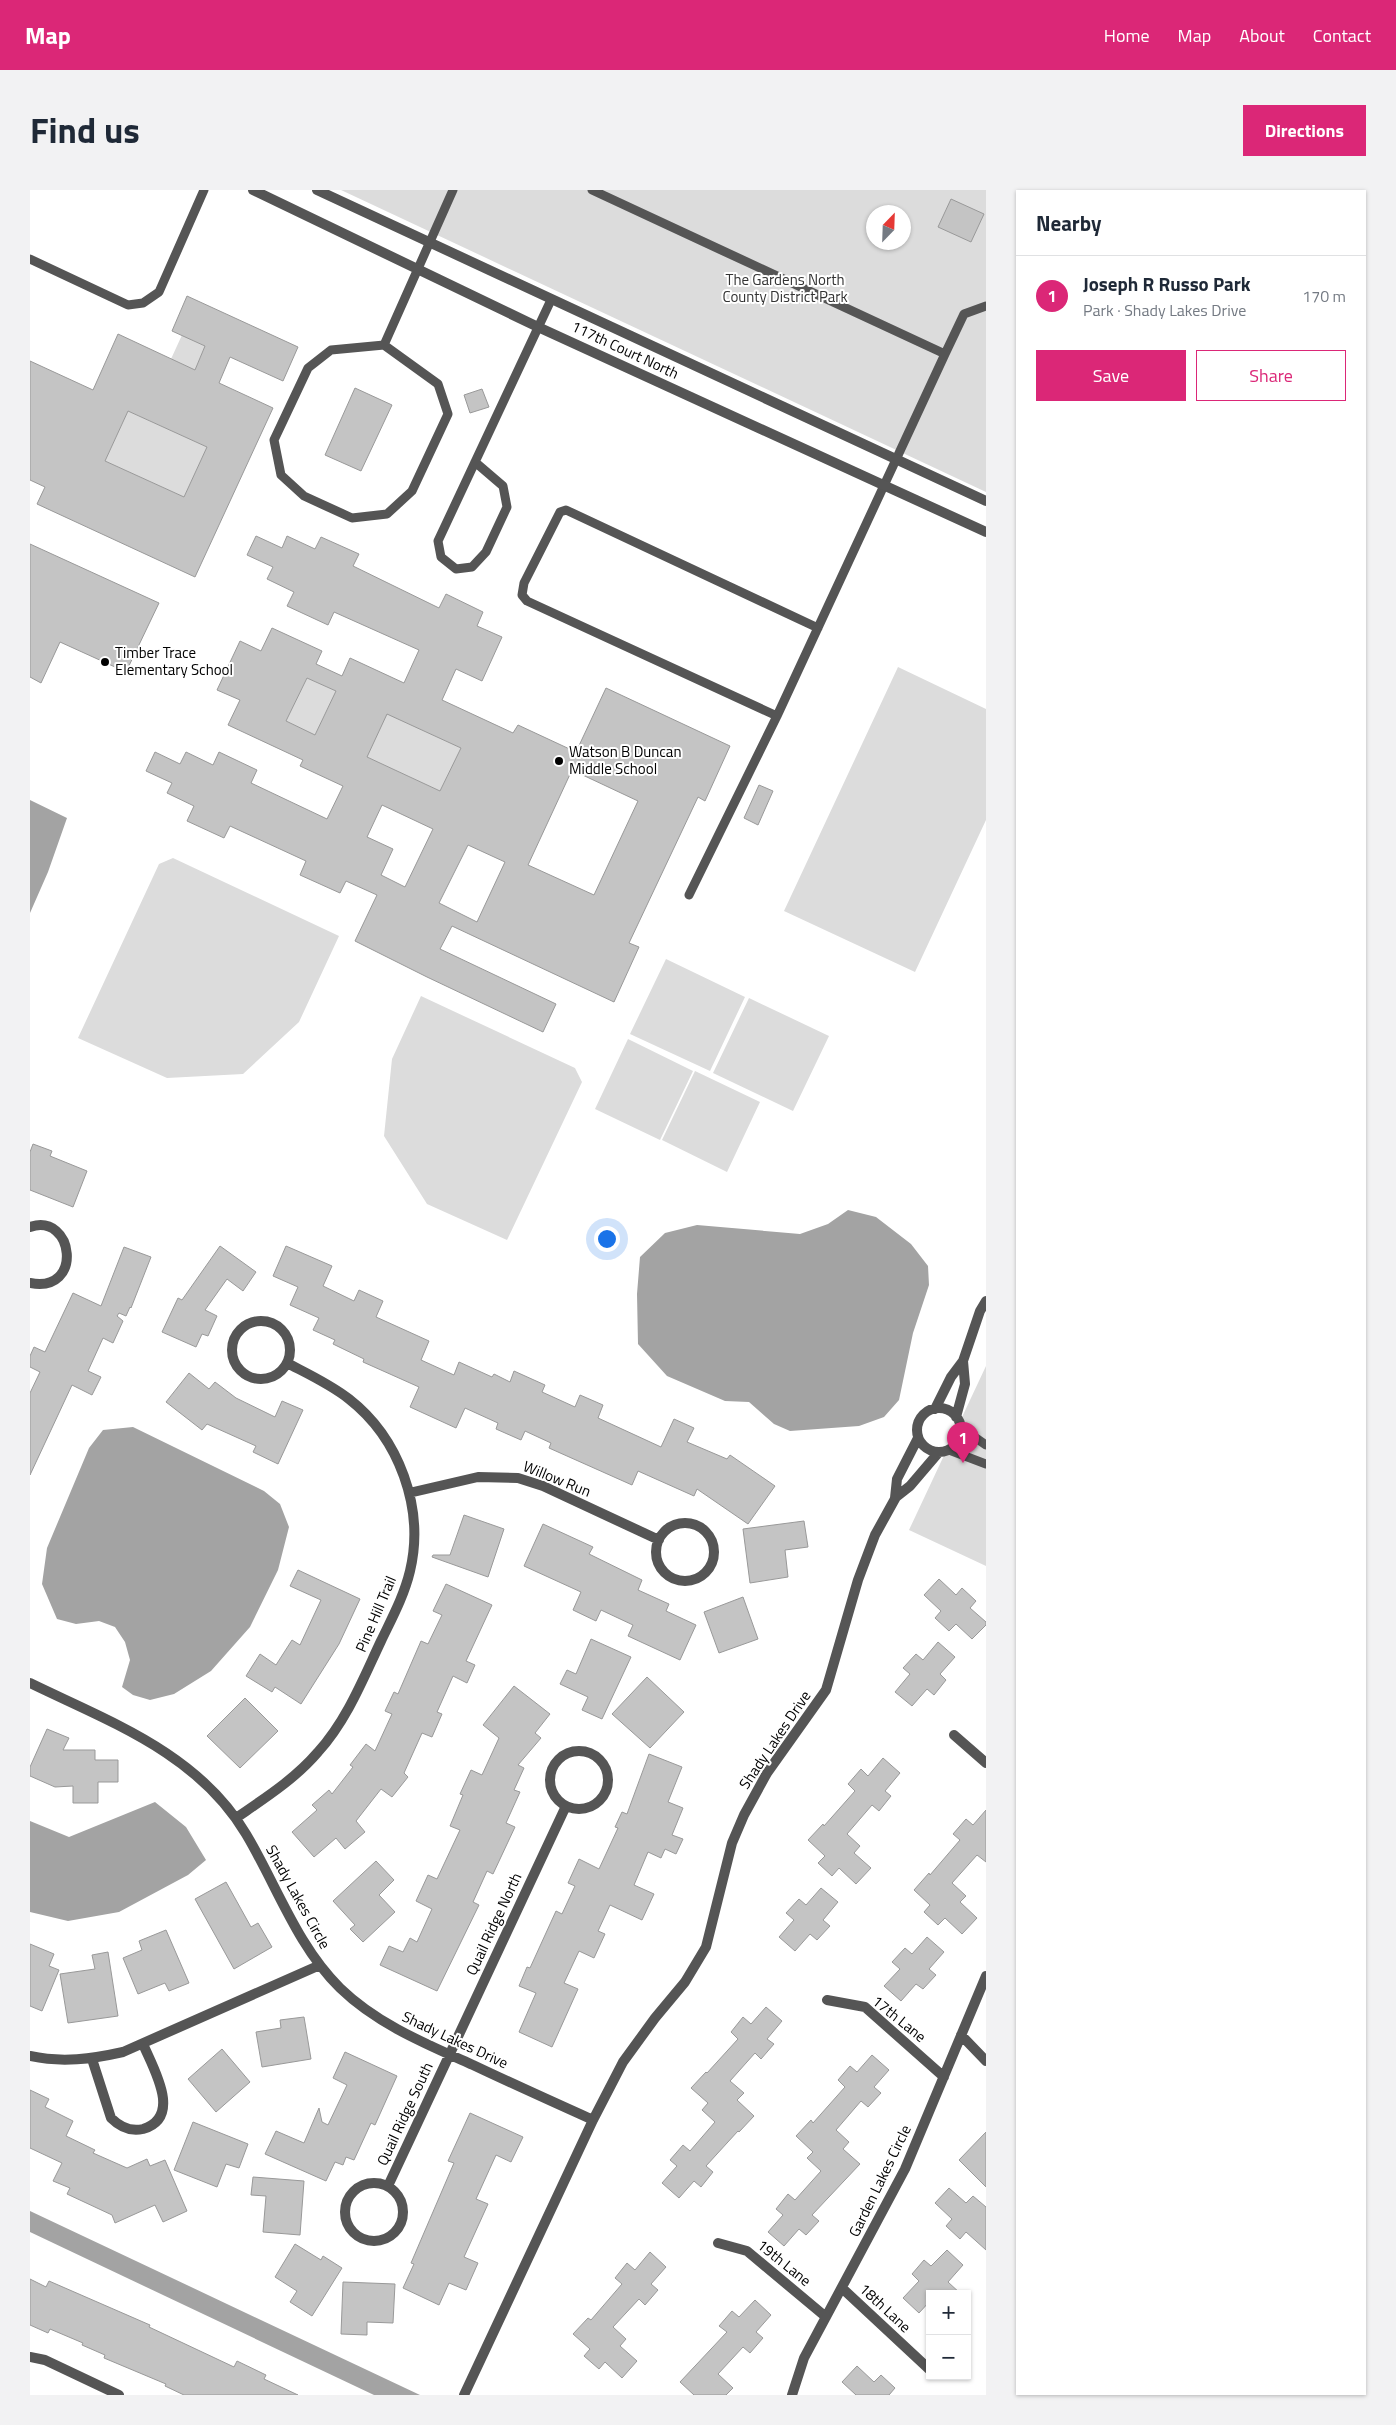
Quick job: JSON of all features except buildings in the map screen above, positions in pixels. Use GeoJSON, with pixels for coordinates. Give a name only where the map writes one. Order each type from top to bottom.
{"type":"FeatureCollection","features":[{"type":"Feature","properties":{"kind":"street","name":"117th Court North"},"geometry":{"type":"LineString","coordinates":[[253,190],[538,326],[986,532]]}},
{"type":"Feature","properties":{"kind":"street","name":"117th Court North"},"geometry":{"type":"LineString","coordinates":[[317,190],[986,501]]}},
{"type":"Feature","properties":{"kind":"street"},"geometry":{"type":"LineString","coordinates":[[30,1227],[43,1226],[53,1229],[61,1236],[68,1252],[63,1272],[52,1281],[42,1284],[30,1283]]}},
{"type":"Feature","properties":{"kind":"street"},"geometry":{"type":"LineString","coordinates":[[963,1360],[965,1384],[958,1422],[959,1440],[944,1451],[926,1448],[918,1438],[917,1425],[924,1415],[934,1409],[951,1377],[963,1360],[980,1311],[986,1301]]}},
{"type":"Feature","properties":{"kind":"street"},"geometry":{"type":"LineString","coordinates":[[255,1321],[275,1324],[288,1339],[290,1348],[287,1363],[274,1377],[264,1380],[244,1375],[232,1358],[232,1344],[236,1334],[242,1327],[255,1321]]}},
{"type":"Feature","properties":{"kind":"street","name":"Pine Hill Trail"},"geometry":{"type":"LineString","coordinates":[[236,1818],[292,1777],[318,1752],[351,1704],[403,1595],[410,1570],[414,1536],[409,1493],[392,1448],[368,1417],[350,1399],[328,1384],[287,1363]]}},
{"type":"Feature","properties":{"kind":"street"},"geometry":{"type":"LineString","coordinates":[[934,1409],[946,1410],[958,1422]]}},
{"type":"Feature","properties":{"kind":"street","name":"Shady Lakes Drive"},"geometry":{"type":"LineString","coordinates":[[464,2395],[593,2120],[624,2062],[655,2018],[685,1982],[706,1947],[732,1843],[767,1773],[826,1690],[858,1580],[875,1535],[895,1498],[897,1479],[918,1438]]}},
{"type":"Feature","properties":{"kind":"street","name":"Shady Lakes Drive"},"geometry":{"type":"LineString","coordinates":[[895,1498],[910,1486],[944,1451]]}},
{"type":"Feature","properties":{"kind":"street","name":"Willow Run"},"geometry":{"type":"LineString","coordinates":[[409,1493],[478,1476],[518,1478],[543,1486],[659,1540]]}},
{"type":"Feature","properties":{"kind":"street"},"geometry":{"type":"LineString","coordinates":[[679,1523],[690,1523],[699,1526],[707,1532],[713,1541],[714,1560],[709,1569],[699,1578],[688,1581],[678,1580],[668,1576],[657,1560],[656,1546],[659,1540],[667,1529],[679,1523]]}},
{"type":"Feature","properties":{"kind":"street","name":"Shady Lakes Circle"},"geometry":{"type":"LineString","coordinates":[[30,1683],[169,1753],[202,1780],[236,1818],[320,1965],[123,2052],[92,2059],[69,2060],[30,2056]]}},
{"type":"Feature","properties":{"kind":"street"},"geometry":{"type":"LineString","coordinates":[[954,1735],[986,1763]]}},
{"type":"Feature","properties":{"kind":"street"},"geometry":{"type":"LineString","coordinates":[[573,1751],[593,1754],[600,1761],[608,1778],[603,1797],[592,1806],[581,1809],[566,1806],[555,1797],[550,1788],[550,1774],[554,1764],[560,1757],[573,1751]]}},
{"type":"Feature","properties":{"kind":"street","name":"Quail Ridge North"},"geometry":{"type":"LineString","coordinates":[[449,2055],[566,1806]]}},
{"type":"Feature","properties":{"kind":"street","name":"Shady Lakes Drive"},"geometry":{"type":"LineString","coordinates":[[320,1965],[339,1987],[361,2007],[385,2024],[593,2120]]}},
{"type":"Feature","properties":{"kind":"street","name":"Garden Lakes Circle"},"geometry":{"type":"LineString","coordinates":[[792,2395],[804,2358],[905,2169],[986,1976]]}},
{"type":"Feature","properties":{"kind":"street","name":"17th Lane"},"geometry":{"type":"LineString","coordinates":[[828,2000],[864,2007],[944,2077]]}},
{"type":"Feature","properties":{"kind":"street"},"geometry":{"type":"LineString","coordinates":[[961,2035],[986,2060]]}},
{"type":"Feature","properties":{"kind":"street"},"geometry":{"type":"LineString","coordinates":[[92,2059],[111,2118],[128,2130],[138,2130],[148,2127],[159,2118],[164,2098],[143,2044]]}},
{"type":"Feature","properties":{"kind":"street","name":"Quail Ridge South"},"geometry":{"type":"LineString","coordinates":[[388,2186],[449,2055]]}},
{"type":"Feature","properties":{"kind":"street","name":"Quail Ridge South"},"geometry":{"type":"LineString","coordinates":[[368,2183],[388,2186],[401,2201],[402,2220],[398,2229],[387,2238],[376,2241],[357,2236],[345,2220],[345,2206],[349,2196],[355,2189],[368,2183]]}},
{"type":"Feature","properties":{"kind":"street","name":"19th Lane"},"geometry":{"type":"LineString","coordinates":[[718,2243],[747,2251],[826,2317]]}},
{"type":"Feature","properties":{"kind":"street","name":"18th Lane"},"geometry":{"type":"LineString","coordinates":[[842,2288],[926,2366]]}},
{"type":"Feature","properties":{"kind":"street"},"geometry":{"type":"LineString","coordinates":[[30,2357],[45,2360],[119,2395]]}},
{"type":"Feature","properties":{"kind":"lane"},"geometry":{"type":"LineString","coordinates":[[30,259],[128,305],[143,303],[159,292],[204,190]]}},
{"type":"Feature","properties":{"kind":"lane"},"geometry":{"type":"LineString","coordinates":[[384,345],[453,190]]}},
{"type":"Feature","properties":{"kind":"lane"},"geometry":{"type":"LineString","coordinates":[[592,190],[945,354]]}},
{"type":"Feature","properties":{"kind":"lane"},"geometry":{"type":"LineString","coordinates":[[475,462],[503,486],[507,508],[486,552],[472,567],[456,569],[441,557],[438,540],[551,300]]}},
{"type":"Feature","properties":{"kind":"lane"},"geometry":{"type":"LineString","coordinates":[[689,895],[777,716],[964,314],[986,306]]}},
{"type":"Feature","properties":{"kind":"lane"},"geometry":{"type":"LineString","coordinates":[[384,345],[438,384],[448,414],[412,491],[387,514],[352,518],[304,496],[281,475],[274,440],[308,368],[331,350],[384,345]]}},
{"type":"Feature","properties":{"kind":"lane"},"geometry":{"type":"LineString","coordinates":[[777,716],[527,601],[522,595],[524,583],[560,512],[566,510],[818,628]]}},
{"type":"Feature","properties":{"kind":"lane"},"geometry":{"type":"LineString","coordinates":[[958,1422],[986,1445]]}},
{"type":"Feature","properties":{"kind":"lane"},"geometry":{"type":"LineString","coordinates":[[944,1451],[986,1464]]}},
{"type":"Feature","properties":{"kind":"green space","name":"The Gardens North County District Park"},"geometry":{"type":"Polygon","coordinates":[[[341,190],[986,190],[986,492],[341,190]]]}},
{"type":"Feature","properties":{"kind":"green space"},"geometry":{"type":"Polygon","coordinates":[[[182,335],[205,346],[195,370],[171,359],[182,335]]]}},
{"type":"Feature","properties":{"kind":"green space"},"geometry":{"type":"Polygon","coordinates":[[[128,411],[207,447],[184,497],[105,461],[128,411]]]}},
{"type":"Feature","properties":{"kind":"green space"},"geometry":{"type":"Polygon","coordinates":[[[898,667],[986,709],[986,820],[915,972],[784,911],[898,667]]]}},
{"type":"Feature","properties":{"kind":"green space"},"geometry":{"type":"Polygon","coordinates":[[[307,678],[336,691],[315,735],[286,721],[307,678]]]}},
{"type":"Feature","properties":{"kind":"green space"},"geometry":{"type":"Polygon","coordinates":[[[363,702],[461,748],[440,791],[343,746],[363,702]]]}},
{"type":"Feature","properties":{"kind":"green space"},"geometry":{"type":"Polygon","coordinates":[[[173,858],[339,936],[299,1022],[243,1074],[167,1078],[78,1038],[159,864],[173,858]]]}},
{"type":"Feature","properties":{"kind":"green space"},"geometry":{"type":"Polygon","coordinates":[[[666,959],[745,997],[710,1071],[630,1034],[666,959]]]}},
{"type":"Feature","properties":{"kind":"green space"},"geometry":{"type":"Polygon","coordinates":[[[421,996],[575,1068],[582,1082],[507,1240],[427,1204],[384,1136],[392,1059],[421,996]]]}},
{"type":"Feature","properties":{"kind":"green space"},"geometry":{"type":"Polygon","coordinates":[[[749,998],[829,1036],[793,1111],[713,1073],[749,998]]]}},
{"type":"Feature","properties":{"kind":"green space"},"geometry":{"type":"Polygon","coordinates":[[[628,1039],[693,1071],[660,1140],[595,1109],[628,1039]]]}},
{"type":"Feature","properties":{"kind":"green space"},"geometry":{"type":"Polygon","coordinates":[[[695,1071],[760,1102],[727,1172],[662,1140],[695,1071]]]}},
{"type":"Feature","properties":{"kind":"green space"},"geometry":{"type":"Polygon","coordinates":[[[986,1366],[986,1566],[909,1530],[986,1366]]]}},
{"type":"Feature","properties":{"kind":"shaded area"},"geometry":{"type":"Polygon","coordinates":[[[30,800],[67,818],[48,872],[30,913],[30,800]]]}},
{"type":"Feature","properties":{"kind":"shaded area"},"geometry":{"type":"Polygon","coordinates":[[[848,1210],[876,1217],[911,1244],[928,1266],[929,1285],[913,1333],[899,1400],[884,1417],[859,1426],[790,1431],[774,1424],[749,1402],[725,1401],[667,1376],[638,1344],[637,1294],[640,1257],[665,1233],[697,1225],[800,1234],[828,1224],[848,1210]]]}},
{"type":"Feature","properties":{"kind":"shaded area"},"geometry":{"type":"Polygon","coordinates":[[[133,1427],[264,1491],[280,1504],[289,1527],[278,1570],[250,1627],[211,1671],[174,1694],[150,1700],[133,1695],[122,1687],[130,1660],[125,1642],[115,1627],[99,1621],[76,1624],[57,1619],[42,1584],[47,1548],[89,1448],[103,1430],[133,1427]]]}},
{"type":"Feature","properties":{"kind":"shaded area"},"geometry":{"type":"Polygon","coordinates":[[[155,1802],[186,1827],[206,1860],[188,1875],[119,1912],[68,1921],[30,1912],[30,1821],[69,1837],[155,1802]]]}},
{"type":"Feature","properties":{"kind":"shaded area"},"geometry":{"type":"Polygon","coordinates":[[[30,2211],[420,2395],[374,2395],[30,2232],[30,2211]]]}},
{"type":"Feature","properties":{"kind":"place","name":"Timber Trace Elementary School"},"geometry":{"type":"Point","coordinates":[105,662]}},
{"type":"Feature","properties":{"kind":"place","name":"Watson B Duncan Middle School"},"geometry":{"type":"Point","coordinates":[559,761]}},
{"type":"Feature","properties":{"kind":"place","name":"Joseph R Russo Park"},"geometry":{"type":"Point","coordinates":[963,1463]}}]}
